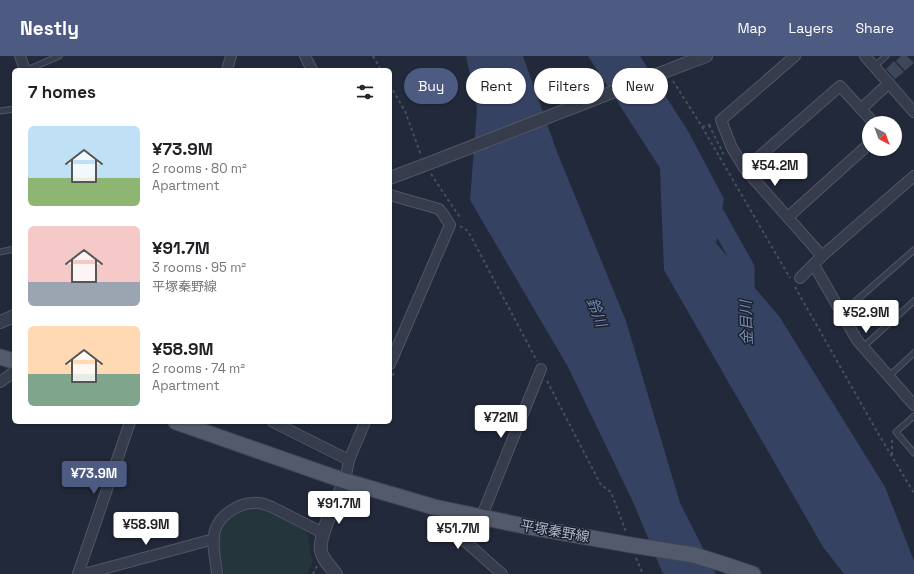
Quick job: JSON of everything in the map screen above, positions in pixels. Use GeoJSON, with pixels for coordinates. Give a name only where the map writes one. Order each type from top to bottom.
{"type":"FeatureCollection","features":[{"type":"Feature","properties":{"kind":"main road"},"geometry":{"type":"LineString","coordinates":[[0,357],[12,360]]}},
{"type":"Feature","properties":{"kind":"main road","name":"平塚秦野線"},"geometry":{"type":"LineString","coordinates":[[182,424],[345,481],[434,507],[481,518],[694,556],[753,574]]}},
{"type":"Feature","properties":{"kind":"street"},"geometry":{"type":"LineString","coordinates":[[20,56],[25,68]]}},
{"type":"Feature","properties":{"kind":"street"},"geometry":{"type":"LineString","coordinates":[[228,68],[231,56]]}},
{"type":"Feature","properties":{"kind":"street"},"geometry":{"type":"LineString","coordinates":[[304,56],[311,68]]}},
{"type":"Feature","properties":{"kind":"street"},"geometry":{"type":"LineString","coordinates":[[392,177],[706,56]]}},
{"type":"Feature","properties":{"kind":"street"},"geometry":{"type":"LineString","coordinates":[[794,56],[722,120],[732,148],[745,170],[822,256]]}},
{"type":"Feature","properties":{"kind":"street"},"geometry":{"type":"LineString","coordinates":[[865,56],[914,112]]}},
{"type":"Feature","properties":{"kind":"street"},"geometry":{"type":"LineString","coordinates":[[861,109],[889,83]]}},
{"type":"Feature","properties":{"kind":"street"},"geometry":{"type":"LineString","coordinates":[[745,170],[840,86],[868,116]]}},
{"type":"Feature","properties":{"kind":"street"},"geometry":{"type":"LineString","coordinates":[[788,217],[862,150]]}},
{"type":"Feature","properties":{"kind":"street"},"geometry":{"type":"LineString","coordinates":[[800,278],[822,256],[914,176]]}},
{"type":"Feature","properties":{"kind":"street"},"geometry":{"type":"LineString","coordinates":[[392,196],[439,209],[450,226],[392,359]]}},
{"type":"Feature","properties":{"kind":"street"},"geometry":{"type":"LineString","coordinates":[[814,265],[857,340],[914,405]]}},
{"type":"Feature","properties":{"kind":"street"},"geometry":{"type":"LineString","coordinates":[[0,322],[12,317]]}},
{"type":"Feature","properties":{"kind":"street"},"geometry":{"type":"LineString","coordinates":[[481,518],[541,369]]}},
{"type":"Feature","properties":{"kind":"street"},"geometry":{"type":"LineString","coordinates":[[0,382],[12,373]]}},
{"type":"Feature","properties":{"kind":"street"},"geometry":{"type":"LineString","coordinates":[[78,574],[129,424]]}},
{"type":"Feature","properties":{"kind":"street"},"geometry":{"type":"LineString","coordinates":[[277,424],[349,460]]}},
{"type":"Feature","properties":{"kind":"street"},"geometry":{"type":"LineString","coordinates":[[333,573],[320,549],[323,533],[345,481],[349,460],[364,424]]}},
{"type":"Feature","properties":{"kind":"street"},"geometry":{"type":"LineString","coordinates":[[217,574],[214,545],[215,531],[219,522],[226,514],[244,504],[254,503],[272,506],[323,533]]}},
{"type":"Feature","properties":{"kind":"street"},"geometry":{"type":"LineString","coordinates":[[434,507],[458,535],[502,574]]}},
{"type":"Feature","properties":{"kind":"street"},"geometry":{"type":"LineString","coordinates":[[84,574],[214,539]]}},
{"type":"Feature","properties":{"kind":"lane"},"geometry":{"type":"LineString","coordinates":[[31,68],[59,56]]}},
{"type":"Feature","properties":{"kind":"lane"},"geometry":{"type":"LineString","coordinates":[[874,67],[886,56]]}},
{"type":"Feature","properties":{"kind":"lane"},"geometry":{"type":"LineString","coordinates":[[0,112],[12,109]]}},
{"type":"Feature","properties":{"kind":"lane"},"geometry":{"type":"LineString","coordinates":[[0,252],[12,249]]}},
{"type":"Feature","properties":{"kind":"lane"},"geometry":{"type":"LineString","coordinates":[[842,313],[913,252]]}},
{"type":"Feature","properties":{"kind":"lane"},"geometry":{"type":"LineString","coordinates":[[863,347],[914,301]]}},
{"type":"Feature","properties":{"kind":"lane"},"geometry":{"type":"LineString","coordinates":[[889,376],[914,353]]}},
{"type":"Feature","properties":{"kind":"lane"},"geometry":{"type":"LineString","coordinates":[[914,416],[896,432],[914,453]]}},
{"type":"Feature","properties":{"kind":"path"},"geometry":{"type":"LineString","coordinates":[[373,56],[380,68]]}},
{"type":"Feature","properties":{"kind":"path"},"geometry":{"type":"LineString","coordinates":[[671,78],[701,125],[914,493]]}},
{"type":"Feature","properties":{"kind":"path"},"geometry":{"type":"LineString","coordinates":[[392,88],[405,111],[421,156]]}},
{"type":"Feature","properties":{"kind":"path"},"geometry":{"type":"LineString","coordinates":[[709,125],[722,153],[720,158]]}},
{"type":"Feature","properties":{"kind":"path"},"geometry":{"type":"LineString","coordinates":[[458,225],[468,231],[601,485],[611,492],[633,546]]}},
{"type":"Feature","properties":{"kind":"path"},"geometry":{"type":"LineString","coordinates":[[892,457],[892,439],[896,432]]}},
{"type":"Feature","properties":{"kind":"shaded area"},"geometry":{"type":"Polygon","coordinates":[[[260,507],[284,516],[305,530],[309,539],[311,557],[313,560],[307,574],[224,574],[219,542],[220,534],[223,528],[232,517],[238,513],[260,507]]]}},
{"type":"Feature","properties":{"kind":"water","name":"鈴川"},"geometry":{"type":"Polygon","coordinates":[[[466,56],[523,56],[534,87],[534,104],[540,104],[557,152],[626,321],[680,503],[716,574],[663,574],[633,502],[568,367],[470,200],[477,109],[476,104],[526,104],[526,68],[468,68],[466,56]]]}},
{"type":"Feature","properties":{"kind":"water"},"geometry":{"type":"Polygon","coordinates":[[[588,56],[640,56],[648,68],[612,68],[612,93],[604,81],[604,68],[596,68],[588,56]]]}},
{"type":"Feature","properties":{"kind":"water"},"geometry":{"type":"Polygon","coordinates":[[[668,100],[688,131],[724,199],[716,243],[779,316],[885,487],[914,561],[914,574],[844,574],[823,547],[664,270],[660,168],[619,104],[668,104],[668,100]]]}},
{"type":"Feature","properties":{"kind":"building"},"geometry":{"type":"Polygon","coordinates":[[[901,56],[907,56],[914,63],[905,71],[896,61],[901,56]]]}},
{"type":"Feature","properties":{"kind":"building"},"geometry":{"type":"Polygon","coordinates":[[[894,61],[904,72],[895,79],[886,69],[894,61]]]}},
{"type":"Feature","properties":{"kind":"waterway","name":"金目川"},"geometry":{"type":"LineString","coordinates":[[706,201],[745,268],[745,302]]}}]}
